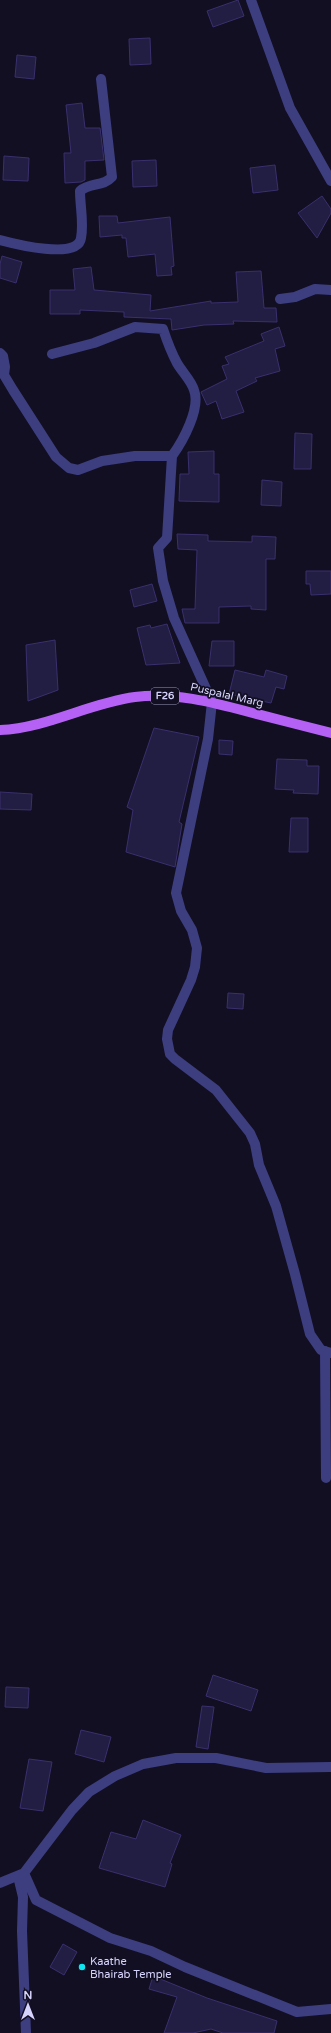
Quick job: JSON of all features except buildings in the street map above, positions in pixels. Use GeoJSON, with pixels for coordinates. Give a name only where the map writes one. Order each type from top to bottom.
{"type":"FeatureCollection","features":[{"type":"Feature","properties":{"kind":"main road","name":"Puspalal Marg"},"geometry":{"type":"LineString","coordinates":[[0,730],[21,728],[110,701],[137,697],[177,697],[212,702],[331,733]]}},
{"type":"Feature","properties":{"kind":"street"},"geometry":{"type":"LineString","coordinates":[[251,0],[290,108],[331,181]]}},
{"type":"Feature","properties":{"kind":"street"},"geometry":{"type":"LineString","coordinates":[[0,240],[50,250],[76,246],[81,239],[80,191],[90,186],[105,183],[112,177],[101,79]]}},
{"type":"Feature","properties":{"kind":"street"},"geometry":{"type":"LineString","coordinates":[[280,299],[295,297],[315,289],[331,290]]}},
{"type":"Feature","properties":{"kind":"street"},"geometry":{"type":"LineString","coordinates":[[52,354],[94,343],[135,327],[163,329],[177,363],[194,390],[195,407],[190,425],[172,456],[167,538],[158,548],[163,581],[174,618],[212,702],[208,739],[176,893],[181,911],[196,940],[197,957],[191,980],[168,1030],[168,1047],[175,1059],[216,1090],[250,1133],[255,1144],[259,1165],[276,1206],[310,1334],[316,1345],[328,1352],[326,1478]]}},
{"type":"Feature","properties":{"kind":"street"},"geometry":{"type":"LineString","coordinates":[[0,353],[3,356],[5,367],[4,375],[12,390],[56,457],[69,468],[78,470],[102,461],[135,456],[172,456]]}},
{"type":"Feature","properties":{"kind":"street"},"geometry":{"type":"LineString","coordinates":[[0,1883],[21,1875],[72,1810],[89,1792],[115,1776],[144,1764],[176,1758],[216,1758],[266,1768],[331,1768]]}},
{"type":"Feature","properties":{"kind":"street"},"geometry":{"type":"LineString","coordinates":[[21,1875],[36,1900],[110,1938],[151,1951],[185,1967],[297,2012],[331,2009]]}},
{"type":"Feature","properties":{"kind":"street"},"geometry":{"type":"LineString","coordinates":[[21,1875],[23,1897],[22,1931],[26,2033]]}},
{"type":"Feature","properties":{"kind":"place","name":"Kaathe Bhairab Temple"},"geometry":{"type":"Point","coordinates":[82,1967]}}]}
